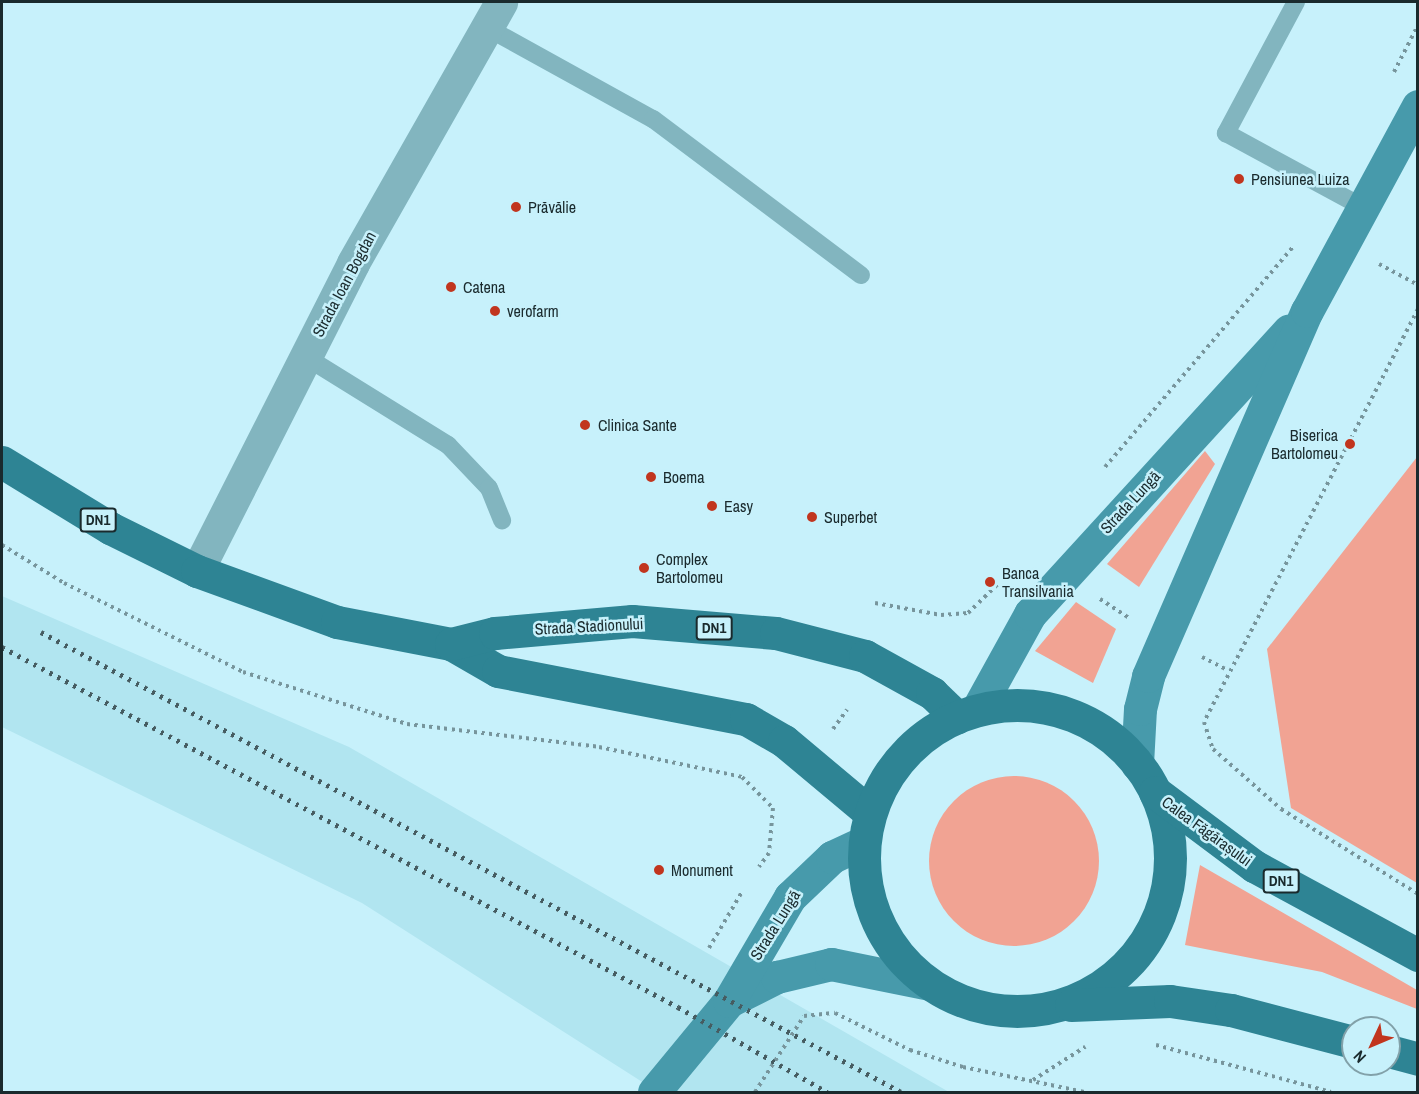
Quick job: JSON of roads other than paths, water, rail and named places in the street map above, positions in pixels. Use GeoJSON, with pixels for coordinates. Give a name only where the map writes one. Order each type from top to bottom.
{"type":"FeatureCollection","features":[{"type":"Feature","properties":{"kind":"main road","name":"Strada Lungă"},"geometry":{"type":"LineString","coordinates":[[1137,764],[1140,709],[1148,676],[1306,311],[1418,106]]}},
{"type":"Feature","properties":{"kind":"main road","name":"Strada Lungă"},"geometry":{"type":"LineString","coordinates":[[967,713],[1030,614],[1306,311]]}},
{"type":"Feature","properties":{"kind":"main road","name":"Strada Stadionului"},"geometry":{"type":"LineString","coordinates":[[2,462],[110,528],[197,572],[337,622],[451,644],[498,670],[746,719],[784,741],[867,827]]}},
{"type":"Feature","properties":{"kind":"main road","name":"Strada Stadionului"},"geometry":{"type":"LineString","coordinates":[[451,644],[495,633],[633,621],[776,633],[866,656],[967,713]]}},
{"type":"Feature","properties":{"kind":"main road","name":"DN1"},"geometry":{"type":"LineString","coordinates":[[1061,1005],[1095,990],[1125,968],[1148,938],[1164,903],[1170,866],[1167,828],[1155,792],[1137,764],[1112,738],[1048,708],[967,713],[902,755],[867,827],[864,875],[876,917],[905,963],[929,984],[970,1005],[1016,1012],[1061,1005],[1170,1001],[1231,1010],[1341,1039]]}},
{"type":"Feature","properties":{"kind":"main road","name":"Calea Făgărașului"},"geometry":{"type":"LineString","coordinates":[[1155,792],[1254,866],[1418,955]]}},
{"type":"Feature","properties":{"kind":"main road","name":"Strada Lungă"},"geometry":{"type":"LineString","coordinates":[[654,1092],[729,1001],[790,897],[867,827]]}},
{"type":"Feature","properties":{"kind":"main road","name":"Strada Lungă"},"geometry":{"type":"LineString","coordinates":[[729,1001],[777,977],[831,964],[929,984]]}},
{"type":"Feature","properties":{"kind":"main road"},"geometry":{"type":"LineString","coordinates":[[1401,1054],[1418,1059]]}},
{"type":"Feature","properties":{"kind":"street","name":"Strada Ioan Bogdan"},"geometry":{"type":"LineString","coordinates":[[197,572],[306,357],[494,14]]}},
{"type":"Feature","properties":{"kind":"lane"},"geometry":{"type":"LineString","coordinates":[[1296,2],[1227,133],[1364,208]]}},
{"type":"Feature","properties":{"kind":"lane"},"geometry":{"type":"LineString","coordinates":[[494,14],[653,119],[861,275]]}},
{"type":"Feature","properties":{"kind":"lane"},"geometry":{"type":"LineString","coordinates":[[306,357],[448,445],[489,488],[502,521]]}},
{"type":"Feature","properties":{"kind":"railway"},"geometry":{"type":"LineString","coordinates":[[41,632],[901,1092]]}},
{"type":"Feature","properties":{"kind":"railway"},"geometry":{"type":"LineString","coordinates":[[2,647],[678,1007],[827,1092]]}},
{"type":"Feature","properties":{"kind":"place","name":"Pensiunea Luiza"},"geometry":{"type":"Point","coordinates":[1239,179]}},
{"type":"Feature","properties":{"kind":"place","name":"Prăvălie"},"geometry":{"type":"Point","coordinates":[516,207]}},
{"type":"Feature","properties":{"kind":"place","name":"Catena"},"geometry":{"type":"Point","coordinates":[451,287]}},
{"type":"Feature","properties":{"kind":"place","name":"verofarm"},"geometry":{"type":"Point","coordinates":[495,311]}},
{"type":"Feature","properties":{"kind":"place","name":"Clinica Sante"},"geometry":{"type":"Point","coordinates":[585,425]}},
{"type":"Feature","properties":{"kind":"place","name":"Biserica Bartolomeu"},"geometry":{"type":"Point","coordinates":[1350,444]}},
{"type":"Feature","properties":{"kind":"place","name":"Boema"},"geometry":{"type":"Point","coordinates":[651,477]}},
{"type":"Feature","properties":{"kind":"place","name":"Easy"},"geometry":{"type":"Point","coordinates":[712,506]}},
{"type":"Feature","properties":{"kind":"place","name":"Superbet"},"geometry":{"type":"Point","coordinates":[812,517]}},
{"type":"Feature","properties":{"kind":"place","name":"Complex Bartolomeu"},"geometry":{"type":"Point","coordinates":[644,568]}},
{"type":"Feature","properties":{"kind":"place","name":"Banca Transilvania"},"geometry":{"type":"Point","coordinates":[990,582]}},
{"type":"Feature","properties":{"kind":"place","name":"Monument"},"geometry":{"type":"Point","coordinates":[659,870]}}]}
